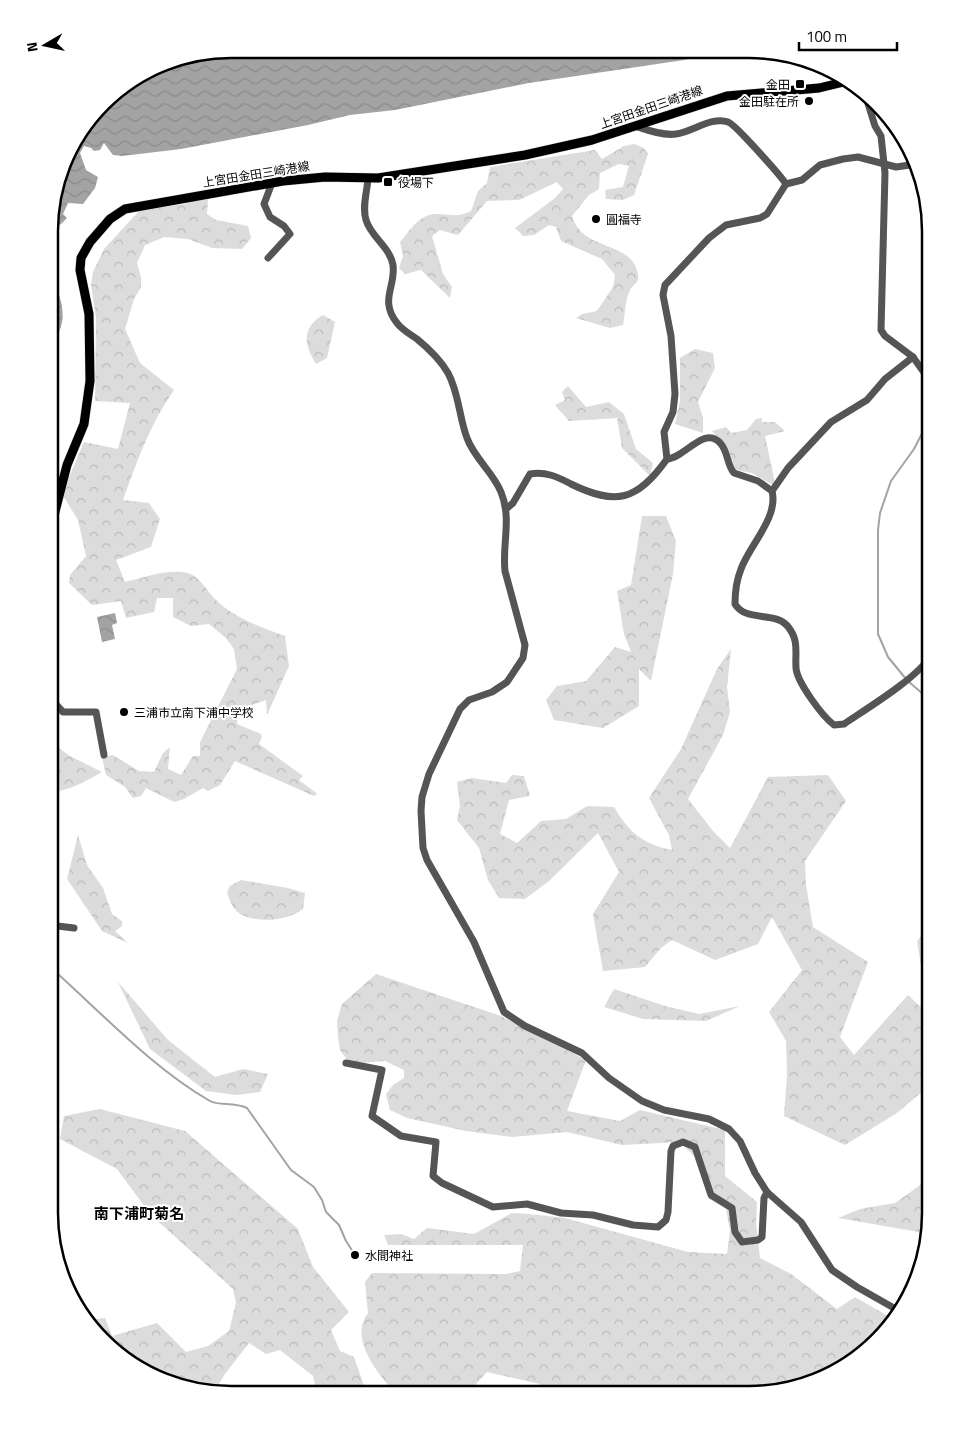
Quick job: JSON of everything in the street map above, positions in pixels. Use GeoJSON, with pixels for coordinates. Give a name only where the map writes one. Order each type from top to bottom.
{"type":"FeatureCollection","features":[{"type":"Feature","properties":{"kind":"main road","name":"上宮田金田三崎港線"},"geometry":{"type":"LineString","coordinates":[[58,497],[62,480],[84,424],[90,381],[90,314],[80,270],[81,258],[110,219],[125,209],[272,183],[325,177],[368,179],[562,148],[735,94],[819,88],[839,83]]}},
{"type":"Feature","properties":{"kind":"street"},"geometry":{"type":"LineString","coordinates":[[870,107],[875,126],[881,136],[884,164],[886,226],[884,279],[880,304],[881,330],[885,336],[913,357],[922,370]]}},
{"type":"Feature","properties":{"kind":"street"},"geometry":{"type":"LineString","coordinates":[[634,126],[674,135],[714,122],[728,122],[734,125],[747,141],[774,167],[786,184]]}},
{"type":"Feature","properties":{"kind":"street"},"geometry":{"type":"LineString","coordinates":[[666,459],[664,432],[673,412],[675,394],[671,336],[663,295],[665,285],[709,238],[726,225],[760,218],[767,214],[786,184],[802,180],[820,165],[858,157],[896,167],[908,165]]}},
{"type":"Feature","properties":{"kind":"street"},"geometry":{"type":"LineString","coordinates":[[368,179],[364,208],[365,219],[385,248],[393,267],[388,295],[390,312],[404,331],[428,348],[447,372],[467,438],[495,481],[506,509],[508,532],[504,559],[505,571],[525,645],[523,658],[513,674],[500,687],[465,703],[429,774],[422,797],[423,848],[431,870],[474,942],[504,1012],[525,1026],[582,1053],[609,1078],[642,1101],[664,1110],[709,1119],[729,1129],[740,1141],[755,1174],[767,1192],[801,1222],[832,1270],[893,1307]]}},
{"type":"Feature","properties":{"kind":"street"},"geometry":{"type":"LineString","coordinates":[[268,258],[290,234],[284,226],[270,218],[264,204],[272,183]]}},
{"type":"Feature","properties":{"kind":"street"},"geometry":{"type":"LineString","coordinates":[[913,357],[885,379],[867,400],[831,422],[788,468],[772,491],[773,501],[766,526],[741,569],[736,606],[748,613],[779,620],[788,626],[796,644],[796,668],[800,681],[834,725],[844,724],[922,667]]}},
{"type":"Feature","properties":{"kind":"street"},"geometry":{"type":"LineString","coordinates":[[506,509],[514,504],[530,474],[546,474],[599,496],[612,498],[626,494],[647,483],[666,459],[680,456],[698,440],[711,439],[721,444],[734,473],[758,481],[772,491]]}},
{"type":"Feature","properties":{"kind":"street"},"geometry":{"type":"LineString","coordinates":[[58,707],[63,712],[96,712],[104,755]]}},
{"type":"Feature","properties":{"kind":"street"},"geometry":{"type":"LineString","coordinates":[[58,926],[74,928]]}},
{"type":"Feature","properties":{"kind":"street"},"geometry":{"type":"LineString","coordinates":[[346,1063],[382,1070],[372,1116],[401,1136],[436,1142],[433,1176],[442,1183],[486,1205],[500,1207],[527,1204],[561,1213],[593,1215],[633,1225],[658,1227],[666,1220],[668,1212],[671,1151],[674,1146],[683,1142],[693,1145],[697,1152],[711,1195],[732,1208],[735,1232],[742,1242],[758,1240],[762,1237],[764,1198],[767,1192]]}},
{"type":"Feature","properties":{"kind":"green space"},"geometry":{"type":"Polygon","coordinates":[[[634,144],[644,148],[648,154],[634,195],[623,200],[606,199],[605,190],[623,187],[629,166],[619,164],[600,173],[599,189],[589,195],[572,216],[578,228],[586,236],[626,255],[634,263],[638,279],[628,294],[623,325],[610,328],[576,318],[582,314],[597,311],[613,287],[615,275],[602,259],[561,241],[556,227],[549,225],[534,235],[523,236],[515,228],[555,198],[563,189],[557,182],[519,200],[487,201],[458,235],[440,230],[432,236],[443,274],[452,287],[450,298],[421,270],[405,274],[399,268],[403,256],[400,242],[413,226],[429,215],[460,215],[471,211],[478,191],[487,183],[490,167],[595,150],[602,159],[624,146],[634,144]]]}},
{"type":"Feature","properties":{"kind":"green space"},"geometry":{"type":"Polygon","coordinates":[[[203,195],[208,199],[207,214],[216,220],[248,226],[251,238],[242,249],[212,248],[188,239],[164,237],[145,245],[137,263],[141,277],[141,287],[134,299],[125,329],[140,363],[174,390],[151,429],[123,500],[149,503],[160,519],[151,547],[116,560],[125,582],[168,572],[188,573],[197,578],[214,598],[229,611],[256,625],[285,636],[289,666],[267,715],[266,700],[237,710],[237,724],[261,734],[262,737],[259,744],[303,776],[299,780],[317,794],[314,796],[235,761],[220,785],[208,791],[203,788],[184,799],[174,802],[146,788],[141,796],[133,798],[125,787],[106,775],[102,757],[113,755],[139,771],[154,772],[163,753],[170,747],[168,769],[181,775],[193,756],[200,756],[200,742],[237,669],[234,649],[226,638],[209,624],[191,626],[173,617],[173,598],[157,598],[154,612],[126,618],[121,601],[92,605],[69,583],[70,575],[86,556],[78,520],[62,494],[84,442],[118,449],[130,403],[95,401],[96,318],[91,285],[93,272],[104,249],[140,210],[185,204],[203,195]]]}},
{"type":"Feature","properties":{"kind":"green space"},"geometry":{"type":"Polygon","coordinates":[[[323,315],[335,322],[327,358],[316,364],[307,344],[307,337],[311,325],[323,315]]]}},
{"type":"Feature","properties":{"kind":"green space"},"geometry":{"type":"Polygon","coordinates":[[[695,349],[713,353],[715,368],[698,402],[703,418],[703,433],[675,424],[680,401],[680,358],[695,349]]]}},
{"type":"Feature","properties":{"kind":"green space"},"geometry":{"type":"Polygon","coordinates":[[[568,386],[586,407],[609,402],[624,414],[636,449],[653,463],[650,476],[622,448],[617,418],[569,421],[555,405],[565,400],[562,392],[568,386]]]}},
{"type":"Feature","properties":{"kind":"green space"},"geometry":{"type":"Polygon","coordinates":[[[762,418],[762,422],[775,422],[785,431],[765,436],[775,483],[773,485],[752,473],[736,470],[729,452],[712,431],[726,427],[731,433],[747,430],[756,419],[762,418]]]}},
{"type":"Feature","properties":{"kind":"green space"},"geometry":{"type":"Polygon","coordinates":[[[642,516],[666,516],[676,541],[673,574],[651,681],[639,669],[639,706],[603,728],[554,720],[546,700],[557,686],[586,681],[615,647],[631,652],[624,634],[617,591],[631,585],[642,516]]]}},
{"type":"Feature","properties":{"kind":"green space"},"geometry":{"type":"Polygon","coordinates":[[[731,649],[727,687],[730,712],[723,735],[688,799],[713,831],[730,848],[768,777],[828,775],[846,801],[805,861],[806,885],[813,927],[868,962],[840,1037],[854,1055],[908,995],[921,1008],[921,1093],[897,1113],[845,1145],[784,1116],[787,1074],[786,1041],[769,1012],[802,970],[772,917],[758,944],[715,960],[672,940],[661,948],[645,967],[603,971],[593,914],[619,872],[598,833],[549,881],[525,899],[499,898],[488,880],[479,848],[457,820],[460,806],[457,782],[472,778],[506,783],[512,775],[524,776],[530,796],[509,800],[500,834],[517,843],[541,821],[566,819],[587,806],[614,807],[637,836],[652,844],[672,850],[669,835],[649,798],[681,749],[717,669],[731,649]]]}},
{"type":"Feature","properties":{"kind":"green space"},"geometry":{"type":"Polygon","coordinates":[[[58,747],[70,756],[102,772],[58,791],[58,747]]]}},
{"type":"Feature","properties":{"kind":"green space"},"geometry":{"type":"Polygon","coordinates":[[[78,835],[87,865],[103,888],[112,914],[122,921],[122,926],[115,931],[128,943],[102,931],[67,879],[78,835]]]}},
{"type":"Feature","properties":{"kind":"green space"},"geometry":{"type":"Polygon","coordinates":[[[241,880],[288,888],[305,893],[303,909],[290,916],[265,920],[242,915],[232,905],[227,892],[230,886],[241,880]]]}},
{"type":"Feature","properties":{"kind":"green space"},"geometry":{"type":"Polygon","coordinates":[[[921,936],[921,967],[917,941],[921,936]]]}},
{"type":"Feature","properties":{"kind":"green space"},"geometry":{"type":"Polygon","coordinates":[[[376,974],[501,1016],[586,1060],[567,1111],[620,1121],[640,1110],[725,1130],[725,1176],[757,1202],[756,1223],[760,1258],[791,1274],[837,1309],[855,1297],[888,1316],[871,1336],[854,1351],[835,1363],[804,1377],[771,1385],[539,1386],[540,1384],[487,1372],[474,1386],[389,1386],[374,1367],[368,1356],[362,1334],[363,1323],[368,1313],[365,1282],[372,1273],[507,1274],[520,1271],[523,1245],[388,1245],[384,1235],[401,1234],[414,1239],[427,1228],[474,1234],[512,1213],[565,1218],[688,1252],[727,1254],[730,1231],[726,1209],[709,1199],[694,1156],[680,1142],[622,1145],[567,1132],[512,1137],[466,1131],[407,1118],[390,1110],[386,1094],[393,1085],[404,1078],[404,1070],[385,1061],[359,1063],[348,1061],[340,1050],[338,1037],[337,1021],[342,1004],[376,974]]]}},
{"type":"Feature","properties":{"kind":"green space"},"geometry":{"type":"Polygon","coordinates":[[[118,982],[168,1040],[215,1077],[243,1069],[268,1074],[260,1092],[237,1095],[206,1091],[150,1049],[118,982]]]}},
{"type":"Feature","properties":{"kind":"green space"},"geometry":{"type":"Polygon","coordinates":[[[614,989],[665,1006],[699,1014],[740,1006],[706,1021],[643,1019],[604,1007],[614,989]]]}},
{"type":"Feature","properties":{"kind":"green space"},"geometry":{"type":"Polygon","coordinates":[[[100,1109],[185,1131],[298,1229],[313,1267],[349,1312],[331,1330],[340,1351],[354,1357],[364,1386],[315,1386],[313,1376],[280,1350],[266,1354],[249,1343],[218,1385],[186,1381],[144,1363],[125,1351],[108,1336],[95,1321],[96,1319],[105,1318],[112,1336],[157,1323],[186,1352],[208,1346],[229,1331],[236,1303],[233,1289],[151,1215],[117,1169],[60,1139],[64,1116],[100,1109]]]}},
{"type":"Feature","properties":{"kind":"green space"},"geometry":{"type":"Polygon","coordinates":[[[921,1184],[920,1234],[838,1218],[860,1209],[895,1203],[921,1184]]]}},
{"type":"Feature","properties":{"kind":"water"},"geometry":{"type":"Polygon","coordinates":[[[230,58],[692,58],[529,83],[395,110],[350,115],[308,125],[181,149],[122,156],[113,155],[104,143],[100,150],[94,151],[84,146],[80,153],[86,170],[98,177],[95,188],[83,204],[68,203],[63,214],[67,218],[60,225],[59,208],[63,186],[71,164],[87,134],[100,116],[116,100],[134,87],[154,75],[186,63],[230,58]]]}},
{"type":"Feature","properties":{"kind":"water"},"geometry":{"type":"Polygon","coordinates":[[[58,292],[63,314],[58,334],[58,292]]]}},
{"type":"Feature","properties":{"kind":"water"},"geometry":{"type":"Polygon","coordinates":[[[115,613],[117,623],[112,625],[115,639],[102,642],[97,617],[115,613]]]}},
{"type":"Feature","properties":{"kind":"waterway"},"geometry":{"type":"LineString","coordinates":[[906,679],[888,657],[878,634],[878,530],[880,513],[891,481],[914,449],[922,434]]}},
{"type":"Feature","properties":{"kind":"waterway"},"geometry":{"type":"LineString","coordinates":[[909,682],[922,693]]}},
{"type":"Feature","properties":{"kind":"waterway"},"geometry":{"type":"LineString","coordinates":[[58,974],[126,1038],[188,1087],[210,1101],[247,1108],[291,1170],[314,1187],[322,1200],[326,1212],[339,1225],[355,1255]]}},
{"type":"Feature","properties":{"kind":"place","name":"金田"},"geometry":{"type":"Point","coordinates":[800,84]}},
{"type":"Feature","properties":{"kind":"place","name":"金田駐在所"},"geometry":{"type":"Point","coordinates":[809,101]}},
{"type":"Feature","properties":{"kind":"place","name":"役場下"},"geometry":{"type":"Point","coordinates":[388,182]}},
{"type":"Feature","properties":{"kind":"place","name":"圓福寺"},"geometry":{"type":"Point","coordinates":[596,219]}},
{"type":"Feature","properties":{"kind":"place","name":"三浦市立南下浦中学校"},"geometry":{"type":"Point","coordinates":[124,712]}},
{"type":"Feature","properties":{"kind":"place","name":"水間神社"},"geometry":{"type":"Point","coordinates":[355,1255]}},
{"type":"Feature","properties":{"kind":"district","name":"南下浦町菊名"},"geometry":{"type":"Point","coordinates":[139,1213]}}]}
